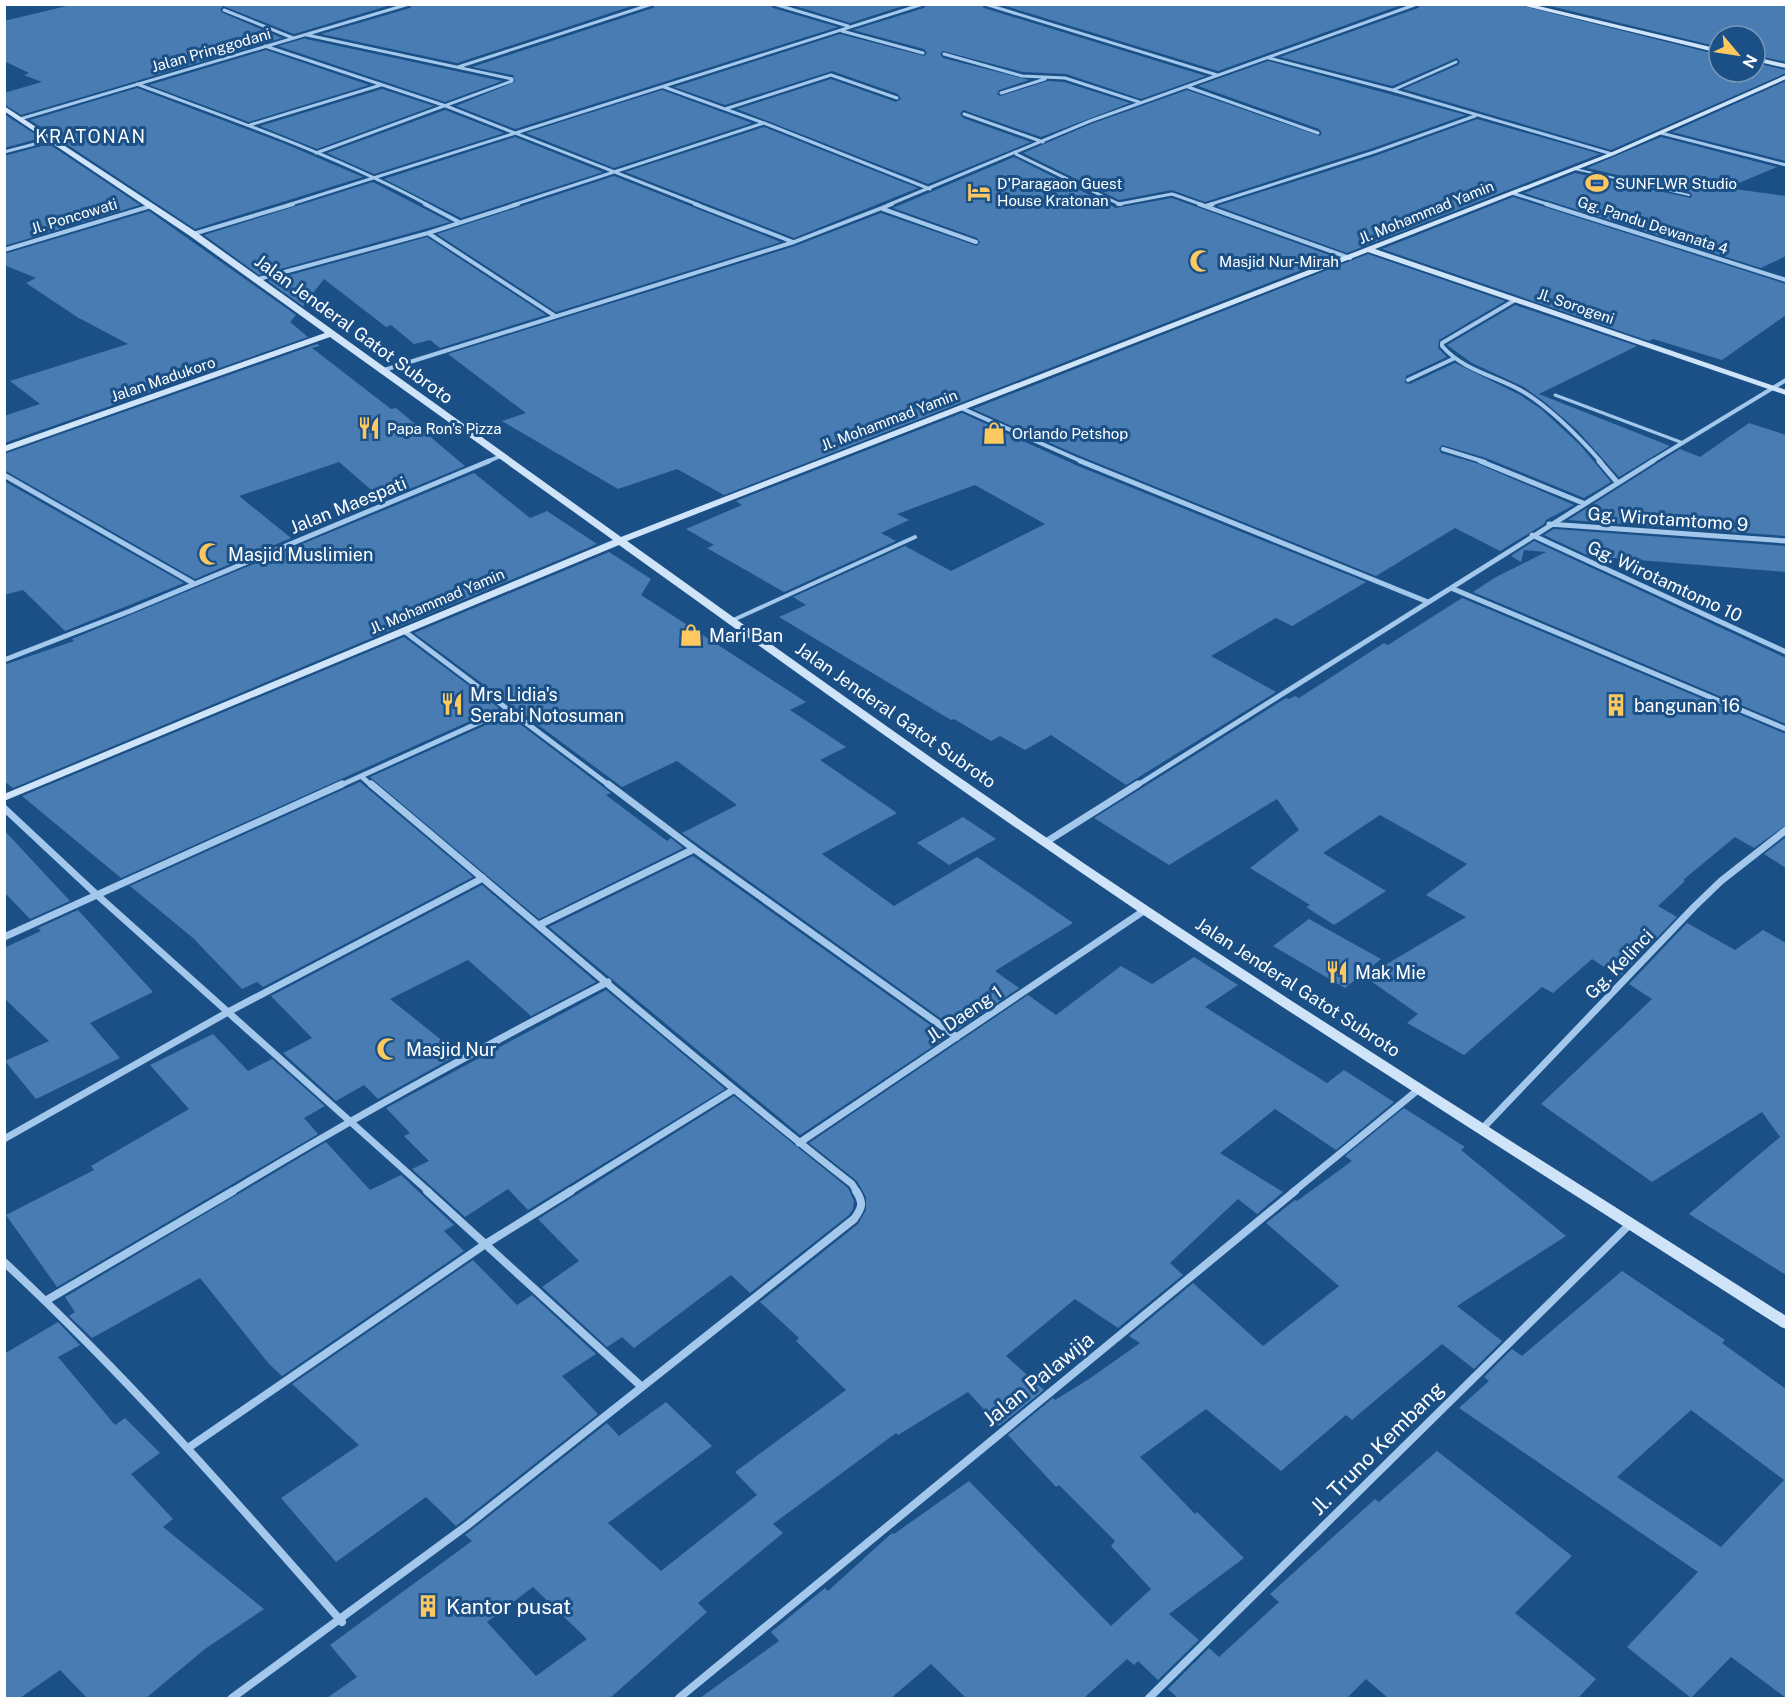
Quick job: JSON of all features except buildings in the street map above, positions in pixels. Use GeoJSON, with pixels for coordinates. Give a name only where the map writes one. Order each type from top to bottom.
{"type":"FeatureCollection","features":[{"type":"Feature","properties":{"kind":"main road"},"geometry":{"type":"LineString","coordinates":[[1520,4],[1707,48]]}},
{"type":"Feature","properties":{"kind":"main road"},"geometry":{"type":"LineString","coordinates":[[1767,62],[1786,66]]}},
{"type":"Feature","properties":{"kind":"main road","name":"Jl. Mohammad Yamin"},"geometry":{"type":"LineString","coordinates":[[6,795],[619,541],[1575,169],[1786,77]]}},
{"type":"Feature","properties":{"kind":"main road","name":"Jalan Jenderal Gatot Subroto"},"geometry":{"type":"LineString","coordinates":[[4,108],[193,234],[731,621],[1145,910],[1630,1224],[1785,1319]]}},
{"type":"Feature","properties":{"kind":"main road","name":"Jl. Sorogeni"},"geometry":{"type":"LineString","coordinates":[[1371,250],[1786,393]]}},
{"type":"Feature","properties":{"kind":"main road","name":"Jalan Madukoro"},"geometry":{"type":"LineString","coordinates":[[4,449],[330,334]]}},
{"type":"Feature","properties":{"kind":"street","name":"Jalan Pringgodani"},"geometry":{"type":"LineString","coordinates":[[20,119],[409,4]]}},
{"type":"Feature","properties":{"kind":"street"},"geometry":{"type":"LineString","coordinates":[[458,67],[652,4]]}},
{"type":"Feature","properties":{"kind":"street"},"geometry":{"type":"LineString","coordinates":[[774,4],[850,27]]}},
{"type":"Feature","properties":{"kind":"street"},"geometry":{"type":"LineString","coordinates":[[193,234],[518,134],[923,4]]}},
{"type":"Feature","properties":{"kind":"street"},"geometry":{"type":"LineString","coordinates":[[985,4],[1218,75]]}},
{"type":"Feature","properties":{"kind":"street"},"geometry":{"type":"LineString","coordinates":[[381,371],[794,242],[883,209],[1139,102],[1417,4]]}},
{"type":"Feature","properties":{"kind":"street"},"geometry":{"type":"LineString","coordinates":[[224,10],[294,38]]}},
{"type":"Feature","properties":{"kind":"street"},"geometry":{"type":"LineString","coordinates":[[840,30],[922,53]]}},
{"type":"Feature","properties":{"kind":"street"},"geometry":{"type":"LineString","coordinates":[[305,34],[513,80],[316,153]]}},
{"type":"Feature","properties":{"kind":"street"},"geometry":{"type":"LineString","coordinates":[[265,46],[446,106],[794,242]]}},
{"type":"Feature","properties":{"kind":"street"},"geometry":{"type":"LineString","coordinates":[[944,54],[1014,75],[1054,76],[1139,102]]}},
{"type":"Feature","properties":{"kind":"street"},"geometry":{"type":"LineString","coordinates":[[1268,57],[1392,90],[1612,154]]}},
{"type":"Feature","properties":{"kind":"street"},"geometry":{"type":"LineString","coordinates":[[1392,90],[1456,62]]}},
{"type":"Feature","properties":{"kind":"street"},"geometry":{"type":"LineString","coordinates":[[725,109],[831,75],[897,98]]}},
{"type":"Feature","properties":{"kind":"street"},"geometry":{"type":"LineString","coordinates":[[1001,93],[1054,76]]}},
{"type":"Feature","properties":{"kind":"street"},"geometry":{"type":"LineString","coordinates":[[137,84],[378,178],[459,222]]}},
{"type":"Feature","properties":{"kind":"street"},"geometry":{"type":"LineString","coordinates":[[249,126],[381,85]]}},
{"type":"Feature","properties":{"kind":"street"},"geometry":{"type":"LineString","coordinates":[[1188,86],[1318,133]]}},
{"type":"Feature","properties":{"kind":"street"},"geometry":{"type":"LineString","coordinates":[[664,87],[764,123],[930,189]]}},
{"type":"Feature","properties":{"kind":"street"},"geometry":{"type":"LineString","coordinates":[[964,114],[1044,142]]}},
{"type":"Feature","properties":{"kind":"street"},"geometry":{"type":"LineString","coordinates":[[1206,206],[1477,116]]}},
{"type":"Feature","properties":{"kind":"street"},"geometry":{"type":"LineString","coordinates":[[255,280],[428,232],[764,123]]}},
{"type":"Feature","properties":{"kind":"street"},"geometry":{"type":"LineString","coordinates":[[1660,132],[1786,165]]}},
{"type":"Feature","properties":{"kind":"street"},"geometry":{"type":"LineString","coordinates":[[4,152],[50,140]]}},
{"type":"Feature","properties":{"kind":"street"},"geometry":{"type":"LineString","coordinates":[[1016,153],[1119,204],[1128,204],[1168,193],[1350,258]]}},
{"type":"Feature","properties":{"kind":"street","name":"Gg. Pandu Dewanata 4"},"geometry":{"type":"LineString","coordinates":[[1512,194],[1786,280]]}},
{"type":"Feature","properties":{"kind":"street","name":"Jl. Poncowati"},"geometry":{"type":"LineString","coordinates":[[4,250],[151,206]]}},
{"type":"Feature","properties":{"kind":"street"},"geometry":{"type":"LineString","coordinates":[[883,209],[976,242]]}},
{"type":"Feature","properties":{"kind":"street"},"geometry":{"type":"LineString","coordinates":[[428,232],[555,316]]}},
{"type":"Feature","properties":{"kind":"street"},"geometry":{"type":"LineString","coordinates":[[1515,300],[1442,343],[1443,348],[1455,358],[1519,390],[1547,410],[1591,451],[1617,482]]}},
{"type":"Feature","properties":{"kind":"street"},"geometry":{"type":"LineString","coordinates":[[1408,380],[1455,358]]}},
{"type":"Feature","properties":{"kind":"street"},"geometry":{"type":"LineString","coordinates":[[1046,842],[1451,588],[1582,503],[1786,380]]}},
{"type":"Feature","properties":{"kind":"street"},"geometry":{"type":"LineString","coordinates":[[961,408],[1058,452],[1428,602]]}},
{"type":"Feature","properties":{"kind":"street"},"geometry":{"type":"LineString","coordinates":[[1443,448],[1490,464],[1582,503]]}},
{"type":"Feature","properties":{"kind":"street","name":"Jalan Maespati"},"geometry":{"type":"LineString","coordinates":[[4,660],[501,456]]}},
{"type":"Feature","properties":{"kind":"street"},"geometry":{"type":"LineString","coordinates":[[4,475],[193,583]]}},
{"type":"Feature","properties":{"kind":"street","name":"Gg. Wirotamtomo 9"},"geometry":{"type":"LineString","coordinates":[[1549,524],[1786,541]]}},
{"type":"Feature","properties":{"kind":"street","name":"Gg. Wirotamtomo 10"},"geometry":{"type":"LineString","coordinates":[[1532,535],[1786,652]]}},
{"type":"Feature","properties":{"kind":"street"},"geometry":{"type":"LineString","coordinates":[[1451,588],[1786,729]]}},
{"type":"Feature","properties":{"kind":"street"},"geometry":{"type":"LineString","coordinates":[[404,631],[694,849],[957,1037]]}},
{"type":"Feature","properties":{"kind":"street"},"geometry":{"type":"LineString","coordinates":[[4,937],[507,710]]}},
{"type":"Feature","properties":{"kind":"street"},"geometry":{"type":"LineString","coordinates":[[232,1698],[342,1622],[854,1219],[861,1209],[862,1200],[852,1184],[733,1090],[608,982],[362,777]]}},
{"type":"Feature","properties":{"kind":"street"},"geometry":{"type":"LineString","coordinates":[[4,808],[96,894],[350,1120],[484,1245],[642,1387]]}},
{"type":"Feature","properties":{"kind":"street","name":"Gg. Kelinci"},"geometry":{"type":"LineString","coordinates":[[1482,1129],[1694,907],[1721,881],[1786,830]]}},
{"type":"Feature","properties":{"kind":"street"},"geometry":{"type":"LineString","coordinates":[[539,925],[694,849]]}},
{"type":"Feature","properties":{"kind":"street"},"geometry":{"type":"LineString","coordinates":[[4,1139],[228,1012],[483,878]]}},
{"type":"Feature","properties":{"kind":"street","name":"Jl. Daeng 1"},"geometry":{"type":"LineString","coordinates":[[799,1143],[1145,910]]}},
{"type":"Feature","properties":{"kind":"street"},"geometry":{"type":"LineString","coordinates":[[47,1300],[188,1219],[350,1120],[474,1051],[608,982]]}},
{"type":"Feature","properties":{"kind":"street","name":"Jalan Palawija"},"geometry":{"type":"LineString","coordinates":[[679,1698],[1420,1088]]}},
{"type":"Feature","properties":{"kind":"street"},"geometry":{"type":"LineString","coordinates":[[189,1448],[484,1245],[733,1090]]}},
{"type":"Feature","properties":{"kind":"street","name":"Jl. Truno Kembang"},"geometry":{"type":"LineString","coordinates":[[1149,1698],[1630,1224]]}},
{"type":"Feature","properties":{"kind":"street"},"geometry":{"type":"LineString","coordinates":[[4,1262],[47,1300],[189,1448],[342,1622]]}},
{"type":"Feature","properties":{"kind":"lane"},"geometry":{"type":"LineString","coordinates":[[1575,169],[1689,195]]}},
{"type":"Feature","properties":{"kind":"lane"},"geometry":{"type":"LineString","coordinates":[[1555,395],[1683,443]]}},
{"type":"Feature","properties":{"kind":"lane"},"geometry":{"type":"LineString","coordinates":[[731,621],[915,537]]}},
{"type":"Feature","properties":{"kind":"place","name":"SUNFLWR Studio"},"geometry":{"type":"Point","coordinates":[1597,183]}},
{"type":"Feature","properties":{"kind":"place","name":"D'Paragaon Guest House Kratonan"},"geometry":{"type":"Point","coordinates":[979,192]}},
{"type":"Feature","properties":{"kind":"place","name":"Masjid Nur-Mirah"},"geometry":{"type":"Point","coordinates":[1201,261]}},
{"type":"Feature","properties":{"kind":"place","name":"Papa Ron's Pizza"},"geometry":{"type":"Point","coordinates":[369,428]}},
{"type":"Feature","properties":{"kind":"place","name":"Orlando Petshop"},"geometry":{"type":"Point","coordinates":[994,433]}},
{"type":"Feature","properties":{"kind":"place","name":"Masjid Muslimien"},"geometry":{"type":"Point","coordinates":[210,554]}},
{"type":"Feature","properties":{"kind":"place","name":"Mari Ban"},"geometry":{"type":"Point","coordinates":[691,635]}},
{"type":"Feature","properties":{"kind":"place","name":"Mrs Lidia's Serabi Notosuman"},"geometry":{"type":"Point","coordinates":[452,704]}},
{"type":"Feature","properties":{"kind":"place","name":"bangunan 16"},"geometry":{"type":"Point","coordinates":[1616,705]}},
{"type":"Feature","properties":{"kind":"place","name":"Mak Mie"},"geometry":{"type":"Point","coordinates":[1337,972]}},
{"type":"Feature","properties":{"kind":"place","name":"Masjid Nur"},"geometry":{"type":"Point","coordinates":[388,1049]}},
{"type":"Feature","properties":{"kind":"place","name":"Kantor pusat"},"geometry":{"type":"Point","coordinates":[428,1606]}},
{"type":"Feature","properties":{"kind":"district","name":"KRATONAN"},"geometry":{"type":"Point","coordinates":[91,136]}}]}
